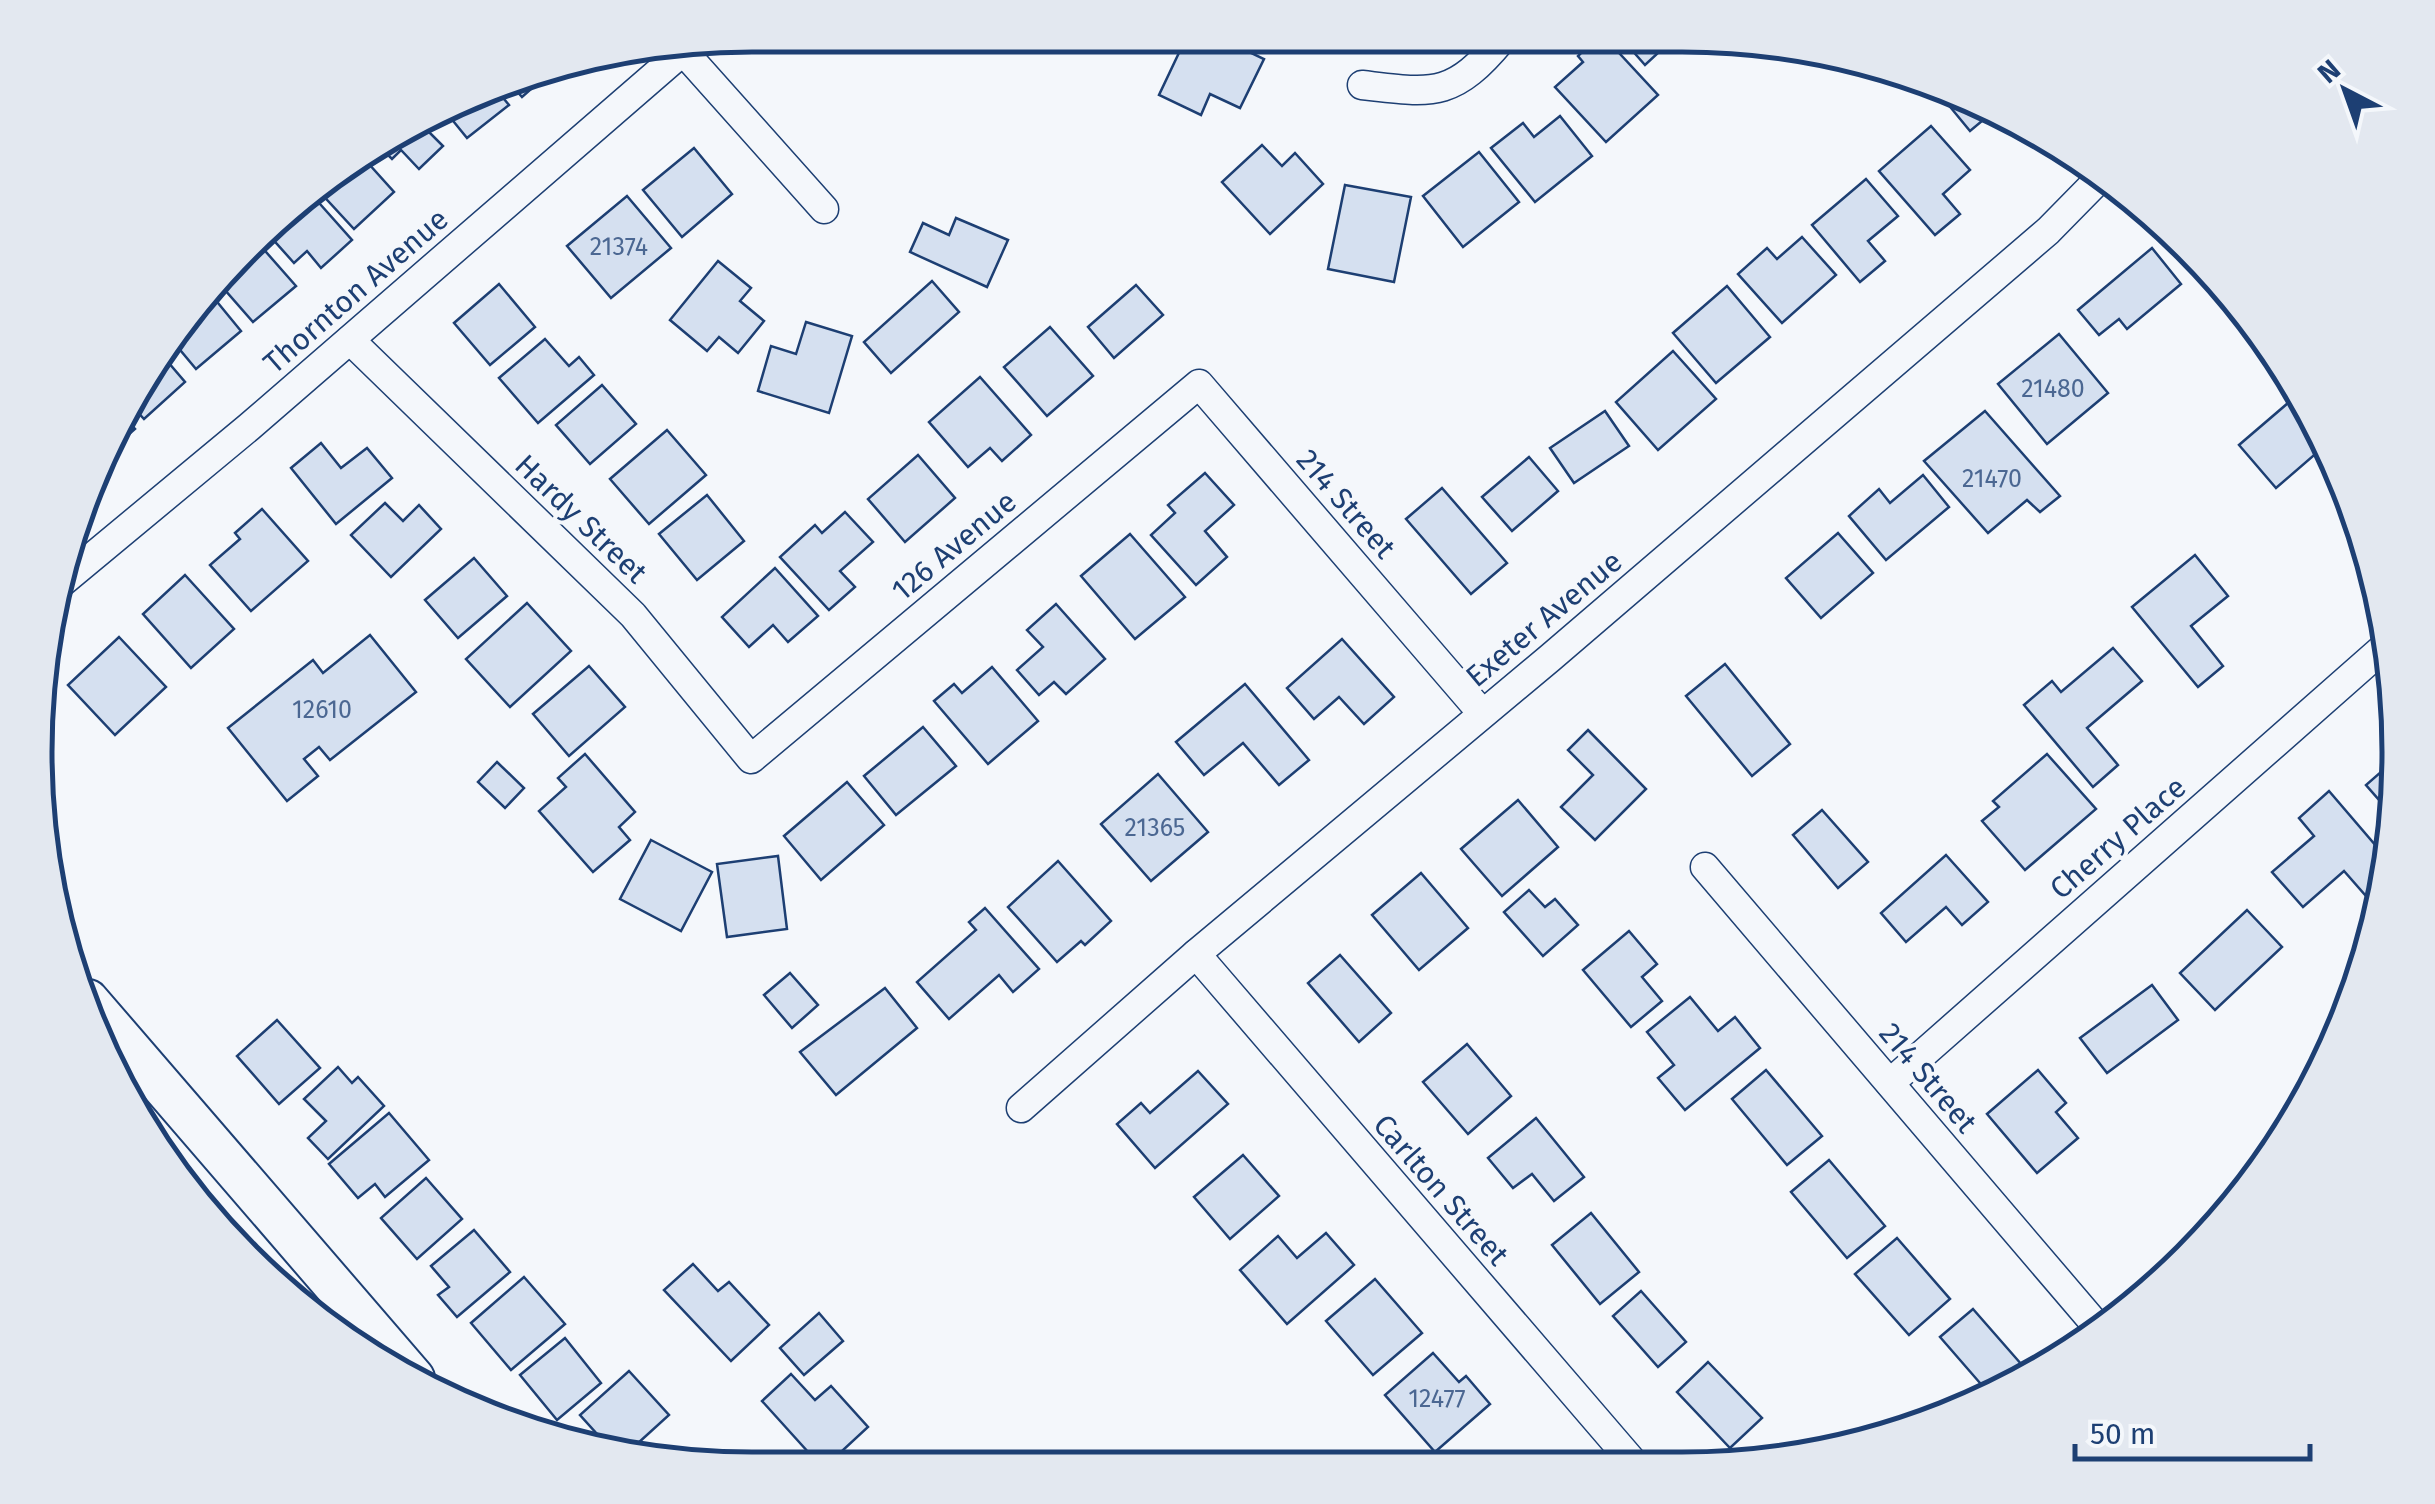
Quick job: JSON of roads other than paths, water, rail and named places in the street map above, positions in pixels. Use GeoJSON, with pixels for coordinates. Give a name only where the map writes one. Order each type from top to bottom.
{"type":"FeatureCollection","features":[{"type":"Feature","properties":{"kind":"street"},"geometry":{"type":"LineString","coordinates":[[1362,85],[1428,92],[1442,89],[1473,69],[1490,52]]}},
{"type":"Feature","properties":{"kind":"street"},"geometry":{"type":"LineString","coordinates":[[693,55],[824,209]]}},
{"type":"Feature","properties":{"kind":"street","name":"Thornton Avenue"},"geometry":{"type":"LineString","coordinates":[[77,569],[350,340],[677,57]]}},
{"type":"Feature","properties":{"kind":"street","name":"Exeter Avenue"},"geometry":{"type":"LineString","coordinates":[[1021,1108],[1196,954],[2033,244],[2093,185]]}},
{"type":"Feature","properties":{"kind":"street","name":"Hardy Street"},"geometry":{"type":"LineString","coordinates":[[350,340],[633,615],[752,758]]}},
{"type":"Feature","properties":{"kind":"street","name":"214 Street"},"geometry":{"type":"LineString","coordinates":[[1199,384],[1482,713]]}},
{"type":"Feature","properties":{"kind":"street","name":"126 Avenue"},"geometry":{"type":"LineString","coordinates":[[752,758],[1199,384]]}},
{"type":"Feature","properties":{"kind":"street","name":"Cherry Place"},"geometry":{"type":"LineString","coordinates":[[1890,1083],[2376,654]]}},
{"type":"Feature","properties":{"kind":"street","name":"214 Street"},"geometry":{"type":"LineString","coordinates":[[1705,866],[2092,1320]]}},
{"type":"Feature","properties":{"kind":"street","name":"Carlton Street"},"geometry":{"type":"LineString","coordinates":[[1196,954],[1624,1452]]}},
{"type":"Feature","properties":{"kind":"street"},"geometry":{"type":"LineString","coordinates":[[107,1022],[391,1351]]}}]}
